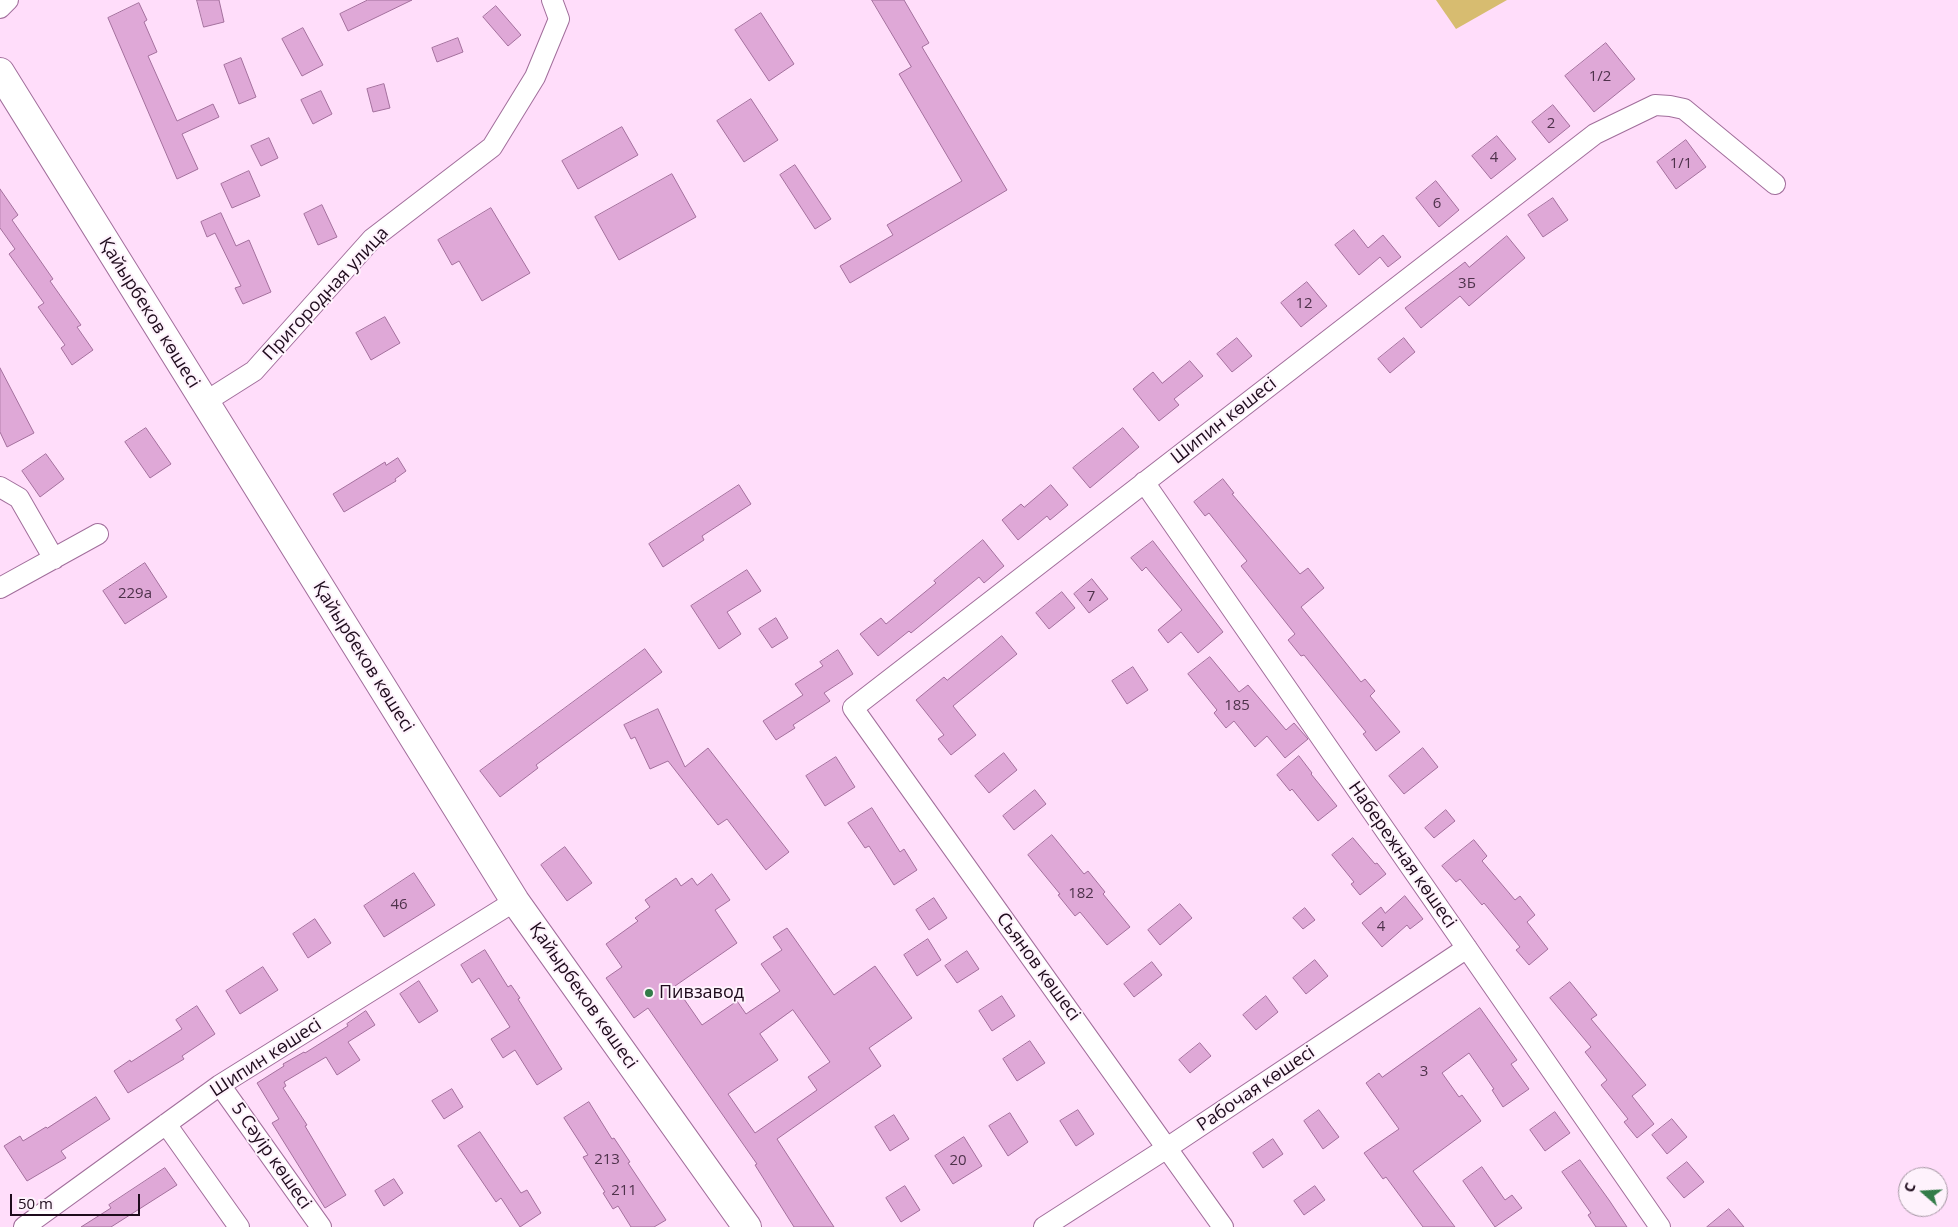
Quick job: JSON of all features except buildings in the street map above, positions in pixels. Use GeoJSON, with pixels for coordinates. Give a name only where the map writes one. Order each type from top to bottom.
{"type":"FeatureCollection","features":[{"type":"Feature","properties":{"kind":"main road","name":"Қайырбеков көшесі"},"geometry":{"type":"LineString","coordinates":[[0,72],[515,901],[747,1227]]}},
{"type":"Feature","properties":{"kind":"street"},"geometry":{"type":"LineString","coordinates":[[0,8],[8,0]]}},
{"type":"Feature","properties":{"kind":"street","name":"Пригородная улица"},"geometry":{"type":"LineString","coordinates":[[205,402],[254,371],[372,239],[492,147],[535,77],[559,19],[552,0]]}},
{"type":"Feature","properties":{"kind":"street","name":"Шипин көшесі"},"geometry":{"type":"LineString","coordinates":[[853,708],[1595,134],[1655,105],[1684,109],[1775,184]]}},
{"type":"Feature","properties":{"kind":"street","name":"Набережная көшесі"},"geometry":{"type":"LineString","coordinates":[[1144,482],[1660,1227]]}},
{"type":"Feature","properties":{"kind":"street"},"geometry":{"type":"LineString","coordinates":[[0,487],[19,498],[54,559]]}},
{"type":"Feature","properties":{"kind":"street"},"geometry":{"type":"LineString","coordinates":[[0,588],[98,534]]}},
{"type":"Feature","properties":{"kind":"street","name":"Сьянов көшесі"},"geometry":{"type":"LineString","coordinates":[[853,708],[1223,1227]]}},
{"type":"Feature","properties":{"kind":"street","name":"Шипин көшесі"},"geometry":{"type":"LineString","coordinates":[[24,1227],[220,1085],[515,901]]}},
{"type":"Feature","properties":{"kind":"street","name":"Рабочая көшесі"},"geometry":{"type":"LineString","coordinates":[[1044,1227],[1167,1148],[1467,948]]}},
{"type":"Feature","properties":{"kind":"street","name":"5 Сәуір көшесі"},"geometry":{"type":"LineString","coordinates":[[220,1085],[321,1227]]}},
{"type":"Feature","properties":{"kind":"street"},"geometry":{"type":"LineString","coordinates":[[166,1124],[239,1227]]}},
{"type":"Feature","properties":{"kind":"shaded area"},"geometry":{"type":"Polygon","coordinates":[[[1436,0],[1507,0],[1456,29],[1436,0]]]}},
{"type":"Feature","properties":{"kind":"place","name":"Пивзавод"},"geometry":{"type":"Point","coordinates":[649,993]}}]}
